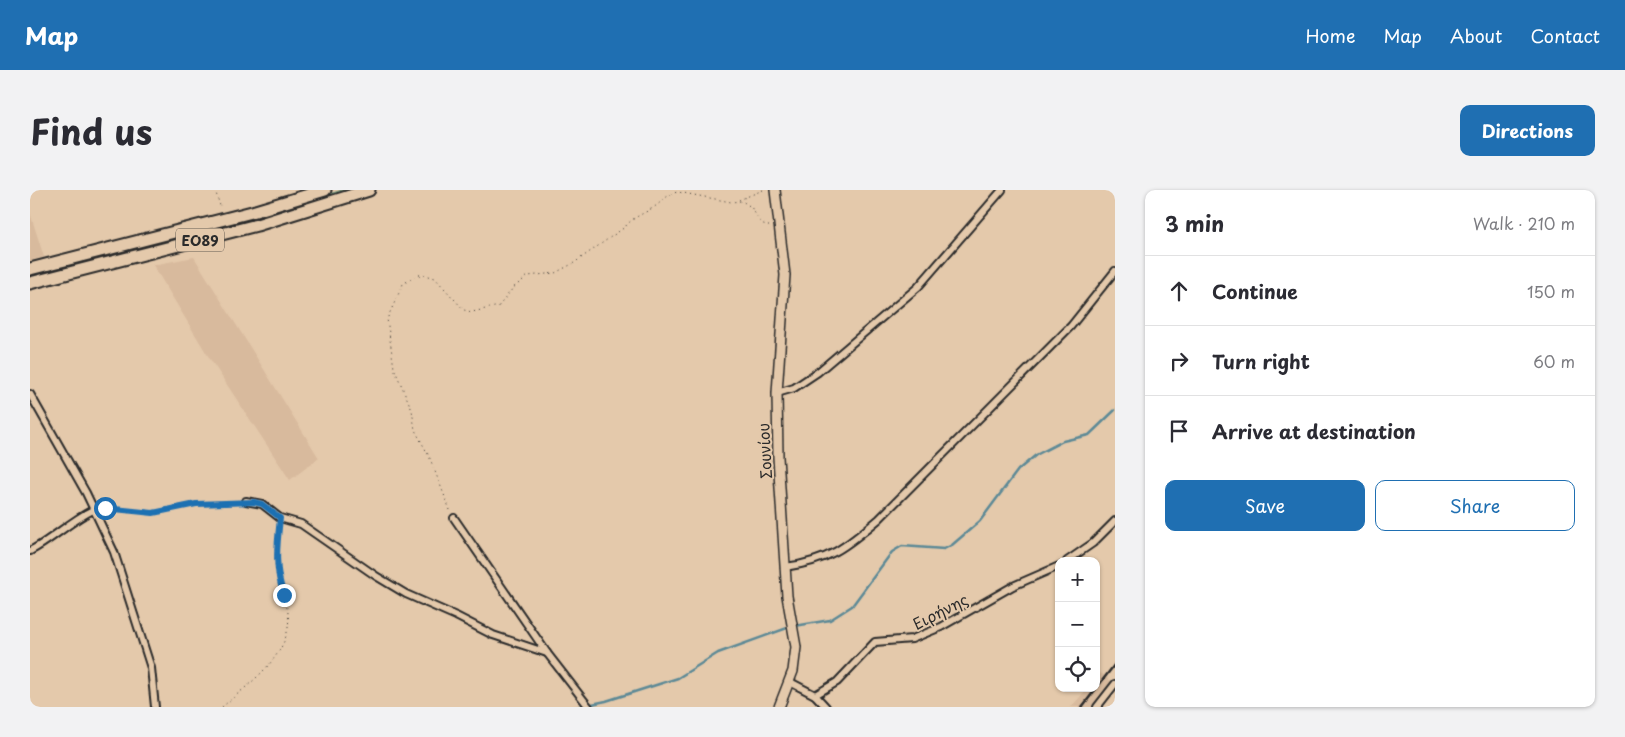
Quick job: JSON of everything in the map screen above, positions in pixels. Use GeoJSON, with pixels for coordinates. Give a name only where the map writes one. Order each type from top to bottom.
{"type":"FeatureCollection","features":[{"type":"Feature","properties":{"kind":"highway","name":"ΕΟ89"},"geometry":{"type":"LineString","coordinates":[[30,269],[230,218],[325,190]]}},
{"type":"Feature","properties":{"kind":"highway","name":"ΕΟ89"},"geometry":{"type":"LineString","coordinates":[[30,284],[257,225],[369,190]]}},
{"type":"Feature","properties":{"kind":"main road","name":"Σουνίου"},"geometry":{"type":"LineString","coordinates":[[775,190],[785,275],[777,393],[778,457],[785,567],[796,657],[790,682],[779,707]]}},
{"type":"Feature","properties":{"kind":"street"},"geometry":{"type":"LineString","coordinates":[[777,393],[794,388],[818,372],[918,287],[1002,190]]}},
{"type":"Feature","properties":{"kind":"street"},"geometry":{"type":"LineString","coordinates":[[785,567],[811,563],[830,556],[853,541],[879,519],[1071,326],[1115,270]]}},
{"type":"Feature","properties":{"kind":"street"},"geometry":{"type":"LineString","coordinates":[[30,394],[86,493],[93,510],[101,521],[114,552],[151,668],[155,707]]}},
{"type":"Feature","properties":{"kind":"street"},"geometry":{"type":"LineString","coordinates":[[246,501],[262,504],[280,518],[302,524],[376,576],[406,594],[493,635],[547,653]]}},
{"type":"Feature","properties":{"kind":"street"},"geometry":{"type":"LineString","coordinates":[[30,550],[43,544],[76,518],[93,510]]}},
{"type":"Feature","properties":{"kind":"street"},"geometry":{"type":"LineString","coordinates":[[454,518],[547,653],[589,707]]}},
{"type":"Feature","properties":{"kind":"street"},"geometry":{"type":"LineString","coordinates":[[1073,557],[1093,544],[1115,520]]}},
{"type":"Feature","properties":{"kind":"street","name":"Ειρήνης"},"geometry":{"type":"LineString","coordinates":[[815,695],[837,682],[875,642],[912,639],[942,627],[1013,586],[1055,568]]}},
{"type":"Feature","properties":{"kind":"street"},"geometry":{"type":"LineString","coordinates":[[790,682],[815,695],[826,707]]}},
{"type":"Feature","properties":{"kind":"street"},"geometry":{"type":"LineString","coordinates":[[1096,707],[1115,684]]}},
{"type":"Feature","properties":{"kind":"path"},"geometry":{"type":"LineString","coordinates":[[215,190],[221,211],[230,218]]}},
{"type":"Feature","properties":{"kind":"path"},"geometry":{"type":"LineString","coordinates":[[454,518],[429,456],[415,430],[412,410],[394,368],[387,319],[403,284],[418,274],[426,275],[435,278],[464,310],[472,312],[499,306],[514,288],[528,276],[555,273],[574,263],[625,227],[631,219],[651,209],[670,193],[686,192],[731,202],[764,190]]}},
{"type":"Feature","properties":{"kind":"path"},"geometry":{"type":"LineString","coordinates":[[738,201],[751,207],[761,222],[767,226],[780,229]]}},
{"type":"Feature","properties":{"kind":"path"},"geometry":{"type":"LineString","coordinates":[[93,510],[105,508],[153,513],[196,504],[246,501]]}},
{"type":"Feature","properties":{"kind":"path"},"geometry":{"type":"LineString","coordinates":[[222,707],[256,678],[273,660],[283,644],[288,631],[288,614],[277,577],[276,563],[280,518]]}},
{"type":"Feature","properties":{"kind":"shaded area"},"geometry":{"type":"Polygon","coordinates":[[[30,213],[44,257],[30,261],[30,213]]]}},
{"type":"Feature","properties":{"kind":"shaded area"},"geometry":{"type":"Polygon","coordinates":[[[194,257],[319,458],[290,480],[210,359],[153,265],[194,257]]]}},
{"type":"Feature","properties":{"kind":"shaded area"},"geometry":{"type":"Polygon","coordinates":[[[1101,673],[1113,683],[1092,707],[1071,707],[1084,692],[1100,692],[1101,673]]]}},
{"type":"Feature","properties":{"kind":"green space"},"geometry":{"type":"Polygon","coordinates":[[[342,190],[353,190],[289,211],[30,278],[30,273],[288,207],[342,190]]]}},
{"type":"Feature","properties":{"kind":"waterway"},"geometry":{"type":"LineString","coordinates":[[795,626],[830,620],[852,606],[892,552],[902,546],[944,549],[952,545],[980,521],[1018,470],[1036,455],[1063,441],[1089,435],[1115,410]]}},
{"type":"Feature","properties":{"kind":"waterway"},"geometry":{"type":"LineString","coordinates":[[578,707],[606,701],[678,678],[718,653],[790,627]]}},
{"type":"Feature","properties":{"kind":"railway"},"geometry":{"type":"LineString","coordinates":[[1082,707],[1115,664]]}},
{"type":"Feature","properties":{"kind":"route"},"geometry":{"type":"LineString","coordinates":[[105,508],[153,513],[196,504],[246,501],[262,504],[280,518],[276,563],[277,577],[284,595]]}}]}
